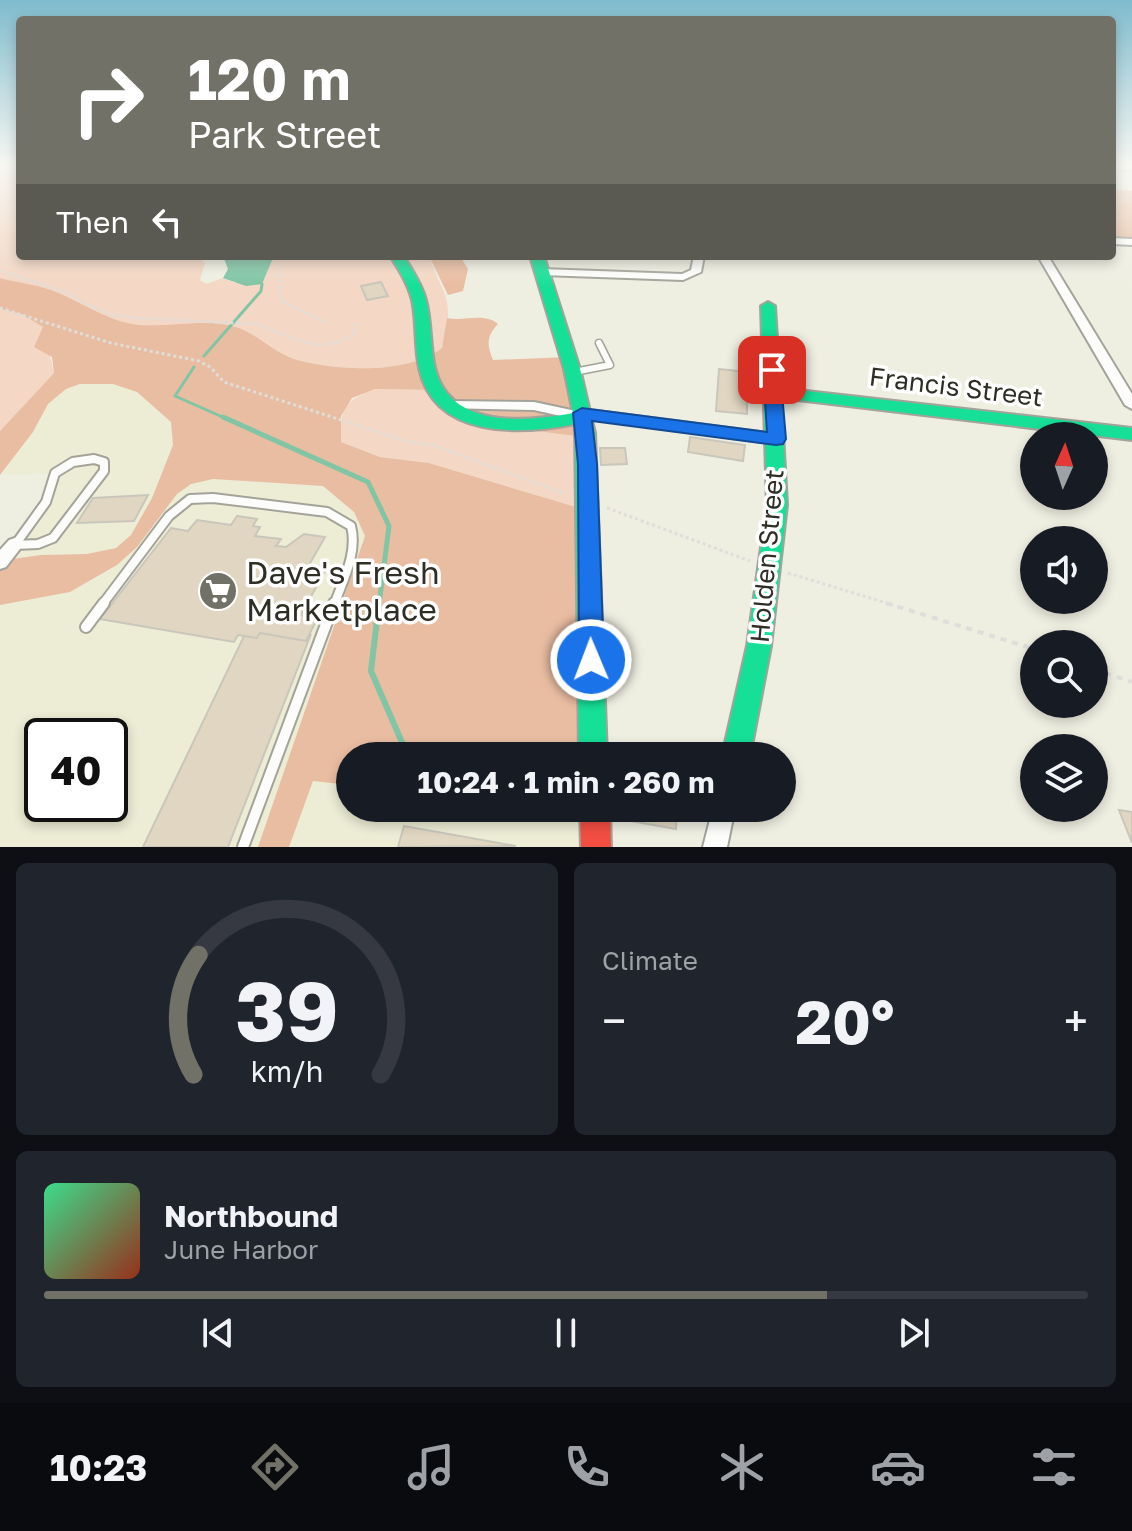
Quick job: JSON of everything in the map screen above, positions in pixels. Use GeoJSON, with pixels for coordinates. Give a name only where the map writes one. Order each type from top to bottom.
{"type":"FeatureCollection","features":[{"type":"Feature","properties":{"kind":"street"},"geometry":{"type":"LineString","coordinates":[[399,260],[419,301],[430,380],[437,394],[449,405],[482,420],[521,427],[545,426],[582,415],[776,439]]}},
{"type":"Feature","properties":{"kind":"street"},"geometry":{"type":"LineString","coordinates":[[593,742],[588,500],[582,415],[540,264],[683,277],[696,272],[698,260]]}},
{"type":"Feature","properties":{"kind":"street"},"geometry":{"type":"LineString","coordinates":[[1045,260],[1132,405]]}},
{"type":"Feature","properties":{"kind":"street","name":"Holden Street"},"geometry":{"type":"LineString","coordinates":[[739,742],[759,646],[777,505],[768,306]]}},
{"type":"Feature","properties":{"kind":"street","name":"Francis Street"},"geometry":{"type":"LineString","coordinates":[[773,392],[1132,434]]}},
{"type":"Feature","properties":{"kind":"street"},"geometry":{"type":"LineString","coordinates":[[0,562],[15,545]]}},
{"type":"Feature","properties":{"kind":"street"},"geometry":{"type":"LineString","coordinates":[[595,822],[596,847]]}},
{"type":"Feature","properties":{"kind":"street"},"geometry":{"type":"LineString","coordinates":[[715,847],[721,822]]}},
{"type":"Feature","properties":{"kind":"lane"},"geometry":{"type":"LineString","coordinates":[[572,372],[610,365],[599,343]]}},
{"type":"Feature","properties":{"kind":"lane"},"geometry":{"type":"LineString","coordinates":[[76,460],[104,462],[104,471],[51,541],[37,545],[15,545],[47,503],[55,487],[55,473],[63,465],[76,460]]}},
{"type":"Feature","properties":{"kind":"lane"},"geometry":{"type":"LineString","coordinates":[[86,627],[169,516],[190,499],[213,498],[327,512],[351,526],[354,537],[352,556],[243,847]]}},
{"type":"Feature","properties":{"kind":"path"},"geometry":{"type":"LineString","coordinates":[[277,260],[275,270],[284,289],[282,302],[329,323]]}},
{"type":"Feature","properties":{"kind":"path"},"geometry":{"type":"LineString","coordinates":[[0,271],[71,294],[80,302],[119,316],[163,321],[240,323],[277,329],[304,343],[319,345],[347,340],[355,334],[357,321]]}},
{"type":"Feature","properties":{"kind":"path"},"geometry":{"type":"LineString","coordinates":[[0,308],[111,343],[199,361],[210,367],[224,382],[416,444],[433,445],[769,569],[1020,645]]}},
{"type":"Feature","properties":{"kind":"path"},"geometry":{"type":"LineString","coordinates":[[1108,674],[1132,682]]}},
{"type":"Feature","properties":{"kind":"shaded area"},"geometry":{"type":"Polygon","coordinates":[[[0,206],[16,206],[16,260],[202,260],[205,263],[200,280],[206,284],[223,278],[235,283],[267,260],[431,260],[444,291],[448,318],[442,348],[427,357],[391,367],[350,368],[294,359],[251,334],[222,324],[149,325],[120,321],[52,290],[0,278],[0,206]]]}},
{"type":"Feature","properties":{"kind":"shaded area"},"geometry":{"type":"Polygon","coordinates":[[[1116,206],[1132,206],[1132,243],[1116,242],[1116,206]]]}},
{"type":"Feature","properties":{"kind":"shaded area"},"geometry":{"type":"Polygon","coordinates":[[[225,260],[272,260],[262,284],[246,286],[223,278],[228,269],[225,260]]]}},
{"type":"Feature","properties":{"kind":"shaded area"},"geometry":{"type":"Polygon","coordinates":[[[431,260],[462,260],[468,269],[463,291],[448,295],[431,260]]]}},
{"type":"Feature","properties":{"kind":"shaded area"},"geometry":{"type":"Polygon","coordinates":[[[0,278],[52,290],[120,321],[149,325],[222,324],[251,334],[294,359],[350,368],[391,367],[427,357],[442,348],[447,318],[480,318],[498,324],[489,341],[493,360],[569,357],[585,437],[488,425],[435,390],[375,389],[352,398],[341,416],[341,442],[380,457],[429,463],[576,507],[593,742],[336,742],[336,783],[313,781],[289,847],[258,847],[365,536],[354,512],[323,486],[213,479],[191,484],[177,494],[137,547],[117,565],[70,592],[0,605],[0,565],[5,560],[87,554],[116,548],[131,535],[152,498],[173,445],[171,422],[137,392],[113,384],[80,384],[66,389],[48,404],[33,432],[0,475],[0,431],[54,373],[52,357],[34,347],[43,327],[21,314],[0,309],[0,278]]]}},
{"type":"Feature","properties":{"kind":"shaded area"},"geometry":{"type":"Polygon","coordinates":[[[0,309],[21,314],[43,327],[54,373],[0,431],[0,309]]]}},
{"type":"Feature","properties":{"kind":"shaded area"},"geometry":{"type":"Polygon","coordinates":[[[80,384],[113,384],[137,392],[171,422],[173,445],[152,498],[131,535],[116,548],[87,554],[5,560],[55,487],[53,473],[2,475],[33,432],[48,404],[66,389],[80,384]]]}},
{"type":"Feature","properties":{"kind":"shaded area"},"geometry":{"type":"Polygon","coordinates":[[[375,389],[434,390],[585,437],[576,507],[429,463],[380,457],[341,442],[341,421],[346,407],[357,397],[375,389]]]}},
{"type":"Feature","properties":{"kind":"shaded area"},"geometry":{"type":"Polygon","coordinates":[[[213,479],[323,486],[354,512],[365,536],[258,847],[0,847],[0,605],[70,592],[95,579],[137,547],[177,494],[191,484],[213,479]]]}},
{"type":"Feature","properties":{"kind":"shaded area"},"geometry":{"type":"Polygon","coordinates":[[[313,781],[336,783],[336,822],[595,822],[595,847],[289,847],[313,781]]]}},
{"type":"Feature","properties":{"kind":"building"},"geometry":{"type":"Polygon","coordinates":[[[381,282],[388,296],[367,300],[361,286],[381,282]]]}},
{"type":"Feature","properties":{"kind":"building"},"geometry":{"type":"Polygon","coordinates":[[[719,369],[747,372],[747,414],[716,411],[719,369]]]}},
{"type":"Feature","properties":{"kind":"building"},"geometry":{"type":"Polygon","coordinates":[[[690,437],[745,445],[743,461],[688,452],[690,437]]]}},
{"type":"Feature","properties":{"kind":"building"},"geometry":{"type":"Polygon","coordinates":[[[600,448],[625,448],[627,464],[601,465],[600,448]]]}},
{"type":"Feature","properties":{"kind":"building"},"geometry":{"type":"Polygon","coordinates":[[[148,495],[134,521],[77,523],[93,498],[148,495]]]}},
{"type":"Feature","properties":{"kind":"building","name":"Dave's Fresh Marketplace"},"geometry":{"type":"Polygon","coordinates":[[[237,516],[257,519],[253,526],[260,527],[255,536],[281,539],[276,546],[286,547],[304,534],[325,537],[309,565],[327,567],[301,615],[318,617],[306,641],[260,633],[257,638],[238,635],[234,642],[100,619],[171,528],[188,531],[197,520],[231,525],[237,516]]]}},
{"type":"Feature","properties":{"kind":"building"},"geometry":{"type":"Polygon","coordinates":[[[260,633],[306,641],[311,634],[228,847],[143,847],[244,636],[257,638],[260,633]]]}},
{"type":"Feature","properties":{"kind":"building"},"geometry":{"type":"Polygon","coordinates":[[[1119,810],[1132,812],[1132,843],[1119,810]]]}},
{"type":"Feature","properties":{"kind":"building"},"geometry":{"type":"Polygon","coordinates":[[[636,822],[676,822],[676,829],[636,822]]]}},
{"type":"Feature","properties":{"kind":"building"},"geometry":{"type":"Polygon","coordinates":[[[404,826],[516,846],[398,847],[404,826]]]}},
{"type":"Feature","properties":{"kind":"waterway"},"geometry":{"type":"LineString","coordinates":[[204,356],[261,291],[262,284]]}},
{"type":"Feature","properties":{"kind":"waterway"},"geometry":{"type":"LineString","coordinates":[[194,367],[175,396],[227,419]]}},
{"type":"Feature","properties":{"kind":"waterway"},"geometry":{"type":"LineString","coordinates":[[223,417],[368,482],[389,526],[379,605]]}},
{"type":"Feature","properties":{"kind":"waterway"},"geometry":{"type":"LineString","coordinates":[[379,603],[371,671],[402,742]]}},
{"type":"Feature","properties":{"kind":"traffic: fast"},"geometry":{"type":"LineString","coordinates":[[399,260],[417,294],[430,379],[441,398],[456,411],[475,420],[496,424],[542,424],[583,417]]}},
{"type":"Feature","properties":{"kind":"traffic: fast"},"geometry":{"type":"LineString","coordinates":[[538,260],[572,369],[586,433],[593,742]]}},
{"type":"Feature","properties":{"kind":"traffic: fast"},"geometry":{"type":"LineString","coordinates":[[739,742],[759,646],[777,505],[768,306]]}},
{"type":"Feature","properties":{"kind":"traffic: fast"},"geometry":{"type":"LineString","coordinates":[[773,392],[1132,434]]}},
{"type":"Feature","properties":{"kind":"traffic: jam"},"geometry":{"type":"LineString","coordinates":[[595,822],[596,847]]}},
{"type":"Feature","properties":{"kind":"place","name":"Dave's Fresh Marketplace"},"geometry":{"type":"Point","coordinates":[218,591]}},
{"type":"Feature","properties":{"kind":"route"},"geometry":{"type":"LineString","coordinates":[[591,660],[586,433],[582,413],[776,439],[772,370]]}}]}
